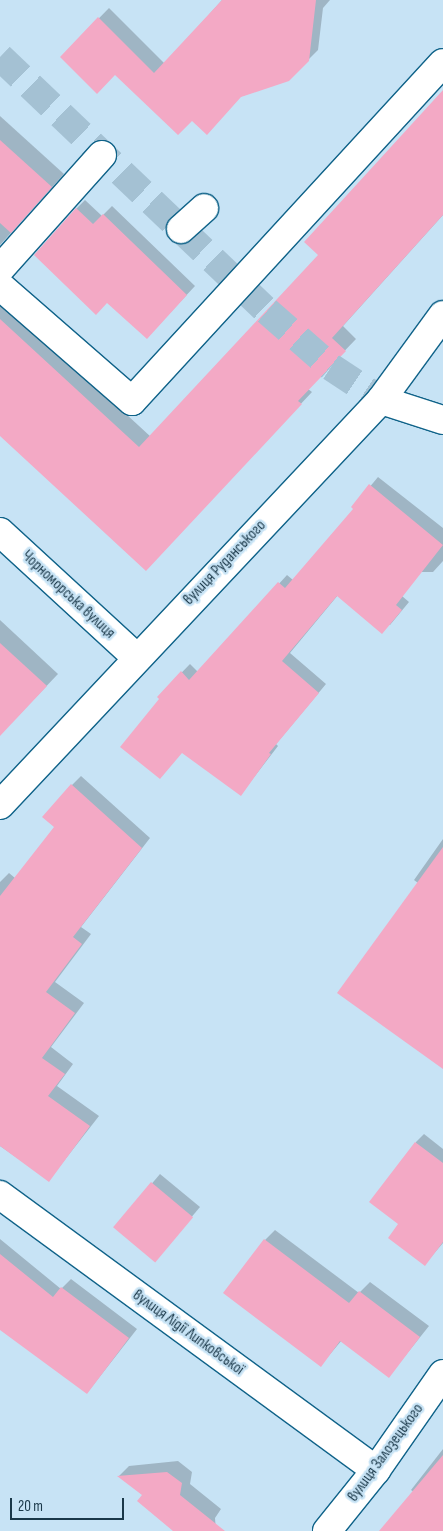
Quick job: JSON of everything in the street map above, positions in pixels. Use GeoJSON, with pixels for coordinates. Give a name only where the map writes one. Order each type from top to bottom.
{"type":"FeatureCollection","features":[{"type":"Feature","properties":{"kind":"street"},"geometry":{"type":"LineString","coordinates":[[0,286],[132,401],[443,63]]}},
{"type":"Feature","properties":{"kind":"street"},"geometry":{"type":"LineString","coordinates":[[0,269],[102,155]]}},
{"type":"Feature","properties":{"kind":"street"},"geometry":{"type":"LineString","coordinates":[[181,230],[204,208]]}},
{"type":"Feature","properties":{"kind":"street","name":"вулиця Руданського"},"geometry":{"type":"LineString","coordinates":[[0,805],[136,657],[381,400],[443,315]]}},
{"type":"Feature","properties":{"kind":"street"},"geometry":{"type":"LineString","coordinates":[[381,400],[443,420]]}},
{"type":"Feature","properties":{"kind":"street","name":"Чорноморська вулиця"},"geometry":{"type":"LineString","coordinates":[[0,532],[136,657]]}},
{"type":"Feature","properties":{"kind":"street","name":"вулиця Лідії Липковської"},"geometry":{"type":"LineString","coordinates":[[0,1195],[376,1470]]}},
{"type":"Feature","properties":{"kind":"street","name":"вулиця Залозецького"},"geometry":{"type":"LineString","coordinates":[[327,1531],[376,1470],[443,1374]]}},
{"type":"Feature","properties":{"kind":"building"},"geometry":{"type":"Polygon","coordinates":[[[222,0],[316,0],[309,61],[289,81],[241,97],[207,135],[192,121],[178,135],[115,75],[97,94],[60,57],[98,17],[154,73],[222,0]]]}},
{"type":"Feature","properties":{"kind":"building"},"geometry":{"type":"Polygon","coordinates":[[[443,90],[443,215],[332,338],[346,351],[298,401],[302,404],[146,571],[0,436],[0,319],[139,447],[318,255],[304,242],[443,90]]]}},
{"type":"Feature","properties":{"kind":"building"},"geometry":{"type":"Polygon","coordinates":[[[0,140],[52,187],[11,233],[0,223],[0,140]]]}},
{"type":"Feature","properties":{"kind":"building"},"geometry":{"type":"Polygon","coordinates":[[[76,208],[93,224],[103,214],[187,295],[147,339],[107,303],[96,315],[34,255],[76,208]]]}},
{"type":"Feature","properties":{"kind":"building"},"geometry":{"type":"Polygon","coordinates":[[[369,484],[443,545],[396,605],[402,610],[382,634],[337,596],[282,661],[319,693],[269,753],[271,754],[241,796],[182,753],[160,779],[120,747],[159,699],[157,697],[181,671],[189,680],[278,582],[285,588],[353,509],[351,507],[369,484]]]}},
{"type":"Feature","properties":{"kind":"building"},"geometry":{"type":"Polygon","coordinates":[[[0,643],[47,686],[0,736],[0,643]]]}},
{"type":"Feature","properties":{"kind":"building"},"geometry":{"type":"Polygon","coordinates":[[[71,784],[142,848],[73,937],[82,944],[46,992],[75,1013],[42,1058],[65,1074],[48,1096],[90,1126],[49,1182],[0,1146],[0,896],[54,827],[42,817],[71,784]]]}},
{"type":"Feature","properties":{"kind":"building"},"geometry":{"type":"Polygon","coordinates":[[[443,847],[443,1069],[337,993],[443,847]]]}},
{"type":"Feature","properties":{"kind":"building"},"geometry":{"type":"Polygon","coordinates":[[[415,1142],[443,1163],[443,1242],[425,1266],[388,1238],[398,1224],[369,1202],[415,1142]]]}},
{"type":"Feature","properties":{"kind":"building"},"geometry":{"type":"Polygon","coordinates":[[[151,1182],[193,1217],[155,1263],[113,1227],[151,1182]]]}},
{"type":"Feature","properties":{"kind":"building"},"geometry":{"type":"Polygon","coordinates":[[[264,1239],[349,1303],[359,1291],[420,1337],[389,1378],[340,1341],[321,1367],[223,1293],[264,1239]]]}},
{"type":"Feature","properties":{"kind":"building"},"geometry":{"type":"Polygon","coordinates":[[[0,1254],[53,1297],[61,1287],[129,1338],[87,1394],[0,1330],[0,1254]]]}},
{"type":"Feature","properties":{"kind":"building"},"geometry":{"type":"Polygon","coordinates":[[[443,1455],[443,1531],[379,1531],[443,1455]]]}},
{"type":"Feature","properties":{"kind":"building"},"geometry":{"type":"Polygon","coordinates":[[[167,1472],[182,1483],[180,1495],[225,1531],[173,1531],[137,1501],[142,1495],[117,1476],[167,1472]]]}},
{"type":"Feature","properties":{"kind":"tunnel"},"geometry":{"type":"LineString","coordinates":[[0,57],[267,311],[331,367],[381,400]]}}]}
